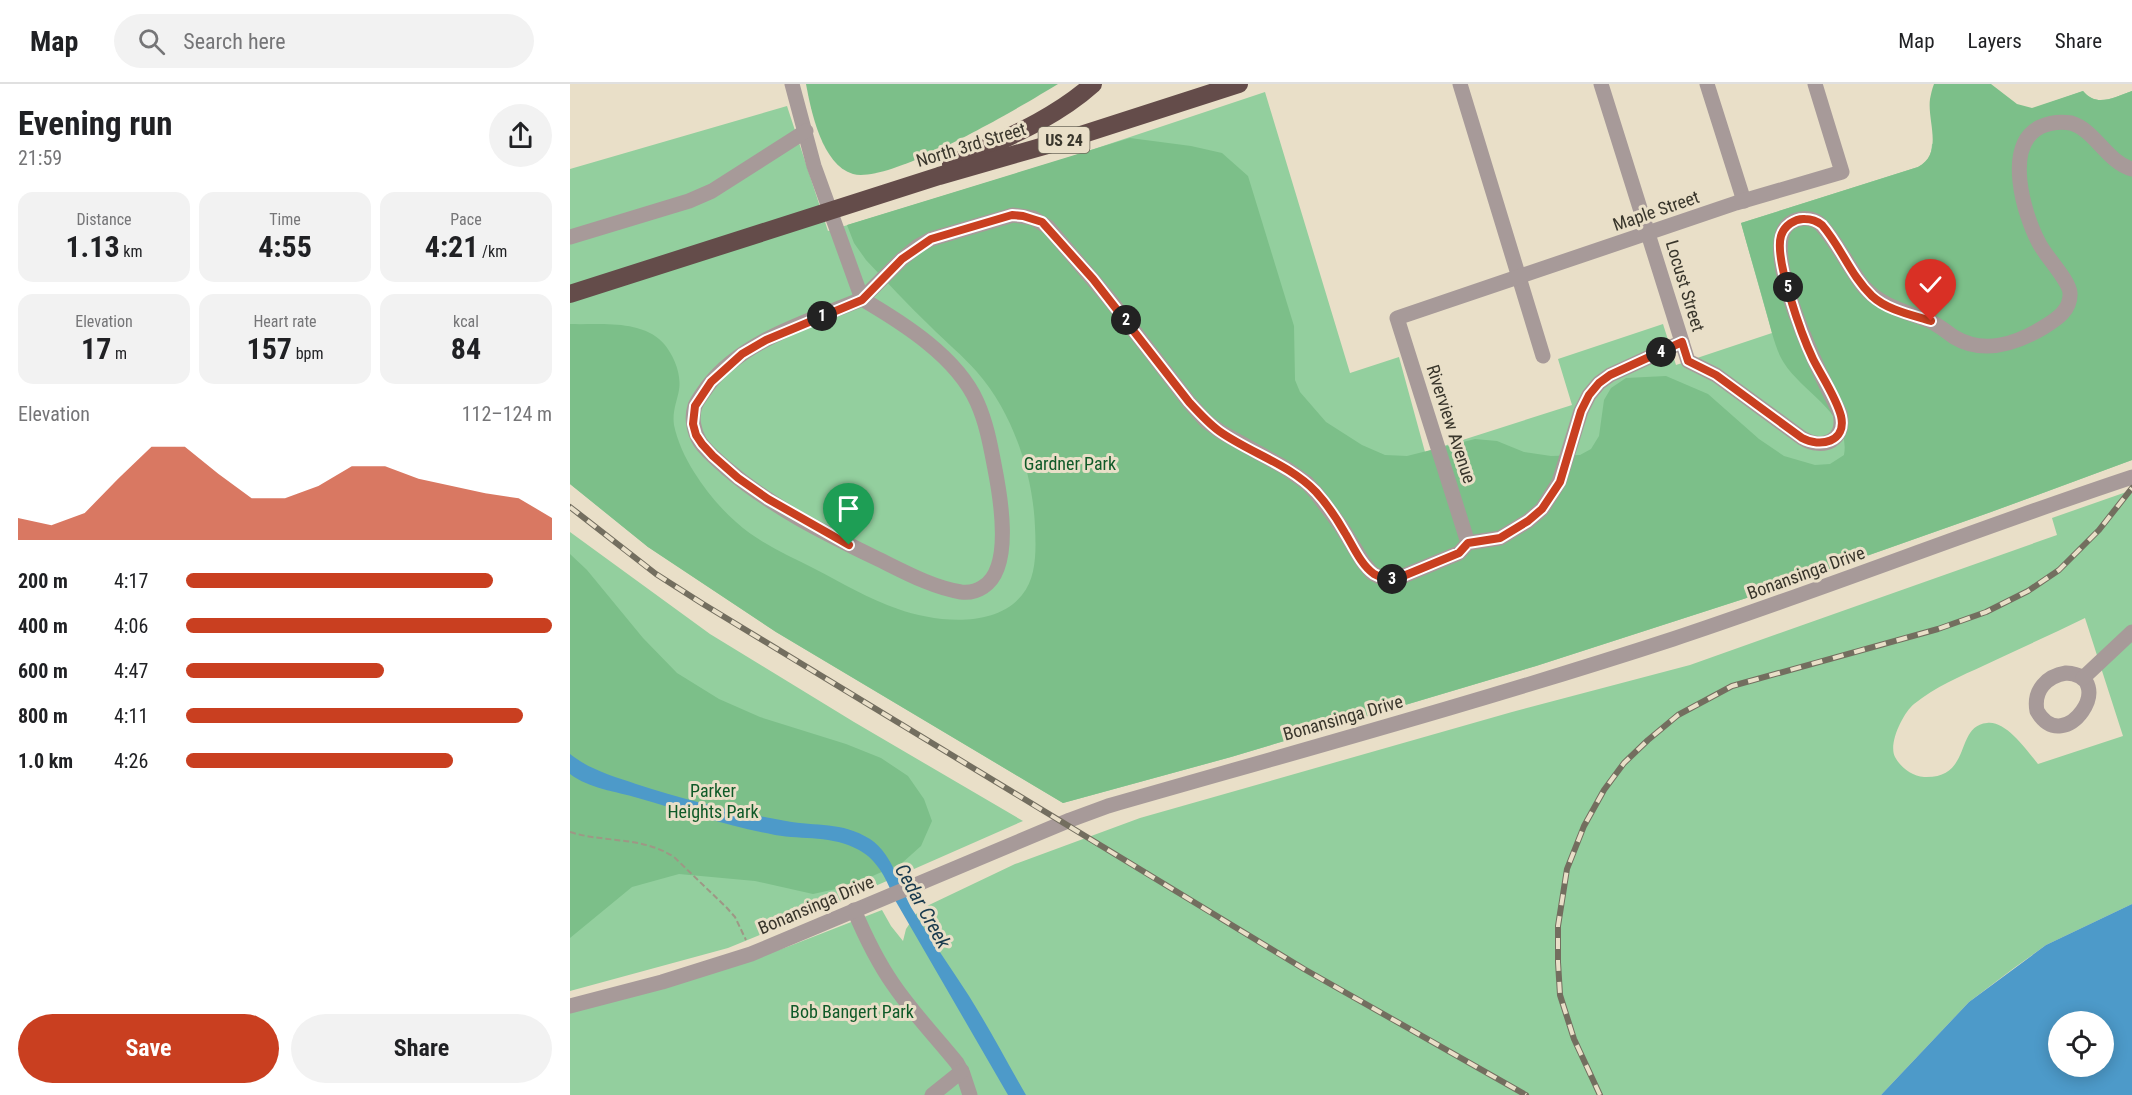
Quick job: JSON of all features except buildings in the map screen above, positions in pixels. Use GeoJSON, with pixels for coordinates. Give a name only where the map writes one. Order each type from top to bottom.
{"type":"FeatureCollection","features":[{"type":"Feature","properties":{"kind":"highway","name":"US 24"},"geometry":{"type":"LineString","coordinates":[[570,294],[708,252],[887,193],[1003,140],[1054,112],[1093,84]]}},
{"type":"Feature","properties":{"kind":"highway","name":"North 3rd Street"},"geometry":{"type":"LineString","coordinates":[[887,193],[1065,140],[1234,85]]}},
{"type":"Feature","properties":{"kind":"street"},"geometry":{"type":"LineString","coordinates":[[792,84],[814,166],[862,300],[911,331],[952,365],[976,400],[985,421],[998,484],[1003,526],[1002,545],[991,581],[979,590],[962,592],[917,578],[798,518],[768,499],[738,478],[702,444],[696,435],[693,415],[699,399],[721,372],[742,354],[766,340],[862,300],[902,259],[931,239],[1005,217],[1033,218],[1048,227],[1093,279],[1206,421],[1221,432],[1284,467],[1306,483],[1341,526],[1363,562],[1372,573],[1380,577],[1396,579],[1459,553],[1468,543],[1500,538],[1517,529],[1542,509],[1560,482],[1581,411],[1589,395],[1599,383],[1610,375],[1682,342]]}},
{"type":"Feature","properties":{"kind":"street"},"geometry":{"type":"LineString","coordinates":[[1460,84],[1543,356]]}},
{"type":"Feature","properties":{"kind":"street","name":"Locust Street"},"geometry":{"type":"LineString","coordinates":[[1601,84],[1688,361],[1716,375],[1802,438],[1817,444],[1833,440],[1842,421],[1801,331],[1790,296],[1780,245],[1781,236],[1790,223],[1809,219],[1821,225],[1862,285],[1882,303],[1931,321],[1966,343],[1980,346],[2001,345],[2042,328],[2061,315],[2069,303],[2069,288],[2040,245],[2030,225],[2024,202],[2020,181],[2020,152],[2030,135],[2049,123],[2071,123],[2080,128],[2121,164],[2132,169]]}},
{"type":"Feature","properties":{"kind":"street"},"geometry":{"type":"LineString","coordinates":[[1707,84],[1744,201]]}},
{"type":"Feature","properties":{"kind":"street","name":"Maple Street"},"geometry":{"type":"LineString","coordinates":[[1397,318],[1744,201],[1842,172],[1815,84]]}},
{"type":"Feature","properties":{"kind":"street"},"geometry":{"type":"LineString","coordinates":[[570,237],[689,201],[712,191],[806,131]]}},
{"type":"Feature","properties":{"kind":"street","name":"Riverview Avenue"},"geometry":{"type":"LineString","coordinates":[[1397,318],[1468,543]]}},
{"type":"Feature","properties":{"kind":"street","name":"Bonansinga Drive"},"geometry":{"type":"LineString","coordinates":[[570,1006],[662,982],[751,954],[1108,806],[1498,693],[1670,640],[1775,605],[2132,477]]}},
{"type":"Feature","properties":{"kind":"street"},"geometry":{"type":"LineString","coordinates":[[2083,678],[2132,632]]}},
{"type":"Feature","properties":{"kind":"street"},"geometry":{"type":"LineString","coordinates":[[854,910],[864,933],[894,985],[962,1071],[970,1095]]}},
{"type":"Feature","properties":{"kind":"street"},"geometry":{"type":"LineString","coordinates":[[932,1095],[962,1071]]}},
{"type":"Feature","properties":{"kind":"path"},"geometry":{"type":"LineString","coordinates":[[570,832],[654,846],[674,857],[735,917],[751,954]]}},
{"type":"Feature","properties":{"kind":"green space"},"geometry":{"type":"Polygon","coordinates":[[[806,84],[1058,84],[987,125],[925,156],[871,174],[853,174],[842,169],[826,149],[815,122],[806,84]]]}},
{"type":"Feature","properties":{"kind":"green space","name":"Gardner Park"},"geometry":{"type":"Polygon","coordinates":[[[1934,84],[1991,84],[2017,104],[2032,108],[2083,91],[2094,99],[2106,100],[2132,91],[2132,460],[1762,593],[1536,666],[1231,757],[1063,803],[776,632],[648,547],[570,484],[570,324],[616,325],[639,329],[659,339],[675,362],[680,383],[674,411],[674,425],[679,443],[698,479],[730,517],[754,536],[856,590],[913,614],[963,620],[980,618],[1010,606],[1027,588],[1033,571],[1036,544],[1030,486],[1011,425],[990,388],[977,372],[866,260],[854,243],[847,225],[1130,138],[1191,146],[1222,153],[1248,176],[1294,326],[1295,380],[1300,392],[1326,422],[1362,445],[1385,455],[1407,456],[1475,439],[1497,441],[1524,452],[1551,456],[1580,455],[1591,449],[1599,436],[1604,400],[1611,388],[1626,378],[1666,376],[1708,394],[1759,439],[1784,456],[1815,465],[1830,464],[1844,455],[1844,441],[1840,428],[1824,405],[1792,374],[1781,357],[1741,223],[1918,167],[1926,161],[1932,145],[1930,99],[1934,84]]]}},
{"type":"Feature","properties":{"kind":"green space","name":"Gardner Park"},"geometry":{"type":"Polygon","coordinates":[[[2083,91],[2094,99],[2106,100],[2132,91],[2132,460],[1762,593],[1536,666],[1231,757],[1063,803],[776,632],[648,547],[570,484],[570,169],[787,106],[828,231],[1067,158],[1265,92],[1350,373],[1399,357],[1425,452],[1572,405],[1558,359],[1663,324],[1676,365],[1772,333],[1741,223],[1918,167],[1929,158],[1932,144],[2083,91]]]}},
{"type":"Feature","properties":{"kind":"green space","name":"Bob Bangert Park"},"geometry":{"type":"Polygon","coordinates":[[[2132,490],[2132,904],[2046,945],[1969,1002],[1881,1095],[570,1095],[570,1011],[707,975],[882,910],[903,941],[906,929],[916,914],[929,905],[1015,864],[1140,818],[1512,712],[1690,665],[2057,535],[2052,518],[2132,490]],[[2085,618],[1939,687],[1922,698],[1910,708],[1901,721],[1893,744],[1893,751],[1897,761],[1903,767],[1915,775],[1924,777],[1939,775],[1950,770],[1957,762],[1970,733],[1977,726],[1987,723],[1994,723],[2009,731],[2038,764],[2123,736],[2085,618]]]}},
{"type":"Feature","properties":{"kind":"green space","name":"Parker Heights Park"},"geometry":{"type":"Polygon","coordinates":[[[570,532],[710,634],[1023,821],[814,913],[728,948],[570,991],[570,532]]]}},
{"type":"Feature","properties":{"kind":"green space","name":"Parker Heights Park"},"geometry":{"type":"Polygon","coordinates":[[[570,554],[587,570],[643,638],[677,673],[719,699],[760,717],[846,744],[881,758],[908,776],[924,799],[932,821],[921,846],[902,863],[850,886],[813,894],[755,881],[679,874],[632,887],[570,938],[570,554]]]}},
{"type":"Feature","properties":{"kind":"water"},"geometry":{"type":"Polygon","coordinates":[[[570,754],[602,772],[673,795],[797,823],[849,829],[870,839],[891,863],[914,912],[976,1008],[1026,1095],[1008,1095],[895,900],[882,872],[866,855],[839,842],[757,831],[594,786],[570,774],[570,754]]]}},
{"type":"Feature","properties":{"kind":"water"},"geometry":{"type":"Polygon","coordinates":[[[2132,904],[2132,1095],[1881,1095],[1969,1002],[2046,945],[2132,904]]]}},
{"type":"Feature","properties":{"kind":"railway"},"geometry":{"type":"LineString","coordinates":[[1600,1095],[1574,1039],[1560,995],[1558,926],[1567,869],[1584,826],[1604,790],[1624,763],[1678,715],[1732,686],[1938,629],[1986,612],[2028,591],[2059,570],[2099,530],[2132,488]]}},
{"type":"Feature","properties":{"kind":"railway"},"geometry":{"type":"LineString","coordinates":[[570,507],[656,574],[703,604],[1304,969],[1526,1095]]}},
{"type":"Feature","properties":{"kind":"route"},"geometry":{"type":"LineString","coordinates":[[849,545],[768,499],[738,478],[713,456],[696,435],[693,424],[695,406],[711,382],[742,354],[766,340],[862,300],[918,246],[931,239],[1012,215],[1033,218],[1048,227],[1111,301],[1206,421],[1221,432],[1284,467],[1306,483],[1341,526],[1372,573],[1388,579],[1396,579],[1459,553],[1468,543],[1500,538],[1528,521],[1542,509],[1560,482],[1581,411],[1589,395],[1599,383],[1610,375],[1682,342],[1688,361],[1716,375],[1802,438],[1817,444],[1833,440],[1840,429],[1842,421],[1840,413],[1801,331],[1781,258],[1781,236],[1790,223],[1809,219],[1821,225],[1862,285],[1874,297],[1882,303],[1931,321]]}},
{"type":"Feature","properties":{"kind":"water label","name":"Cedar Creek"},"geometry":{"type":"Point","coordinates":[923,906]}}]}
